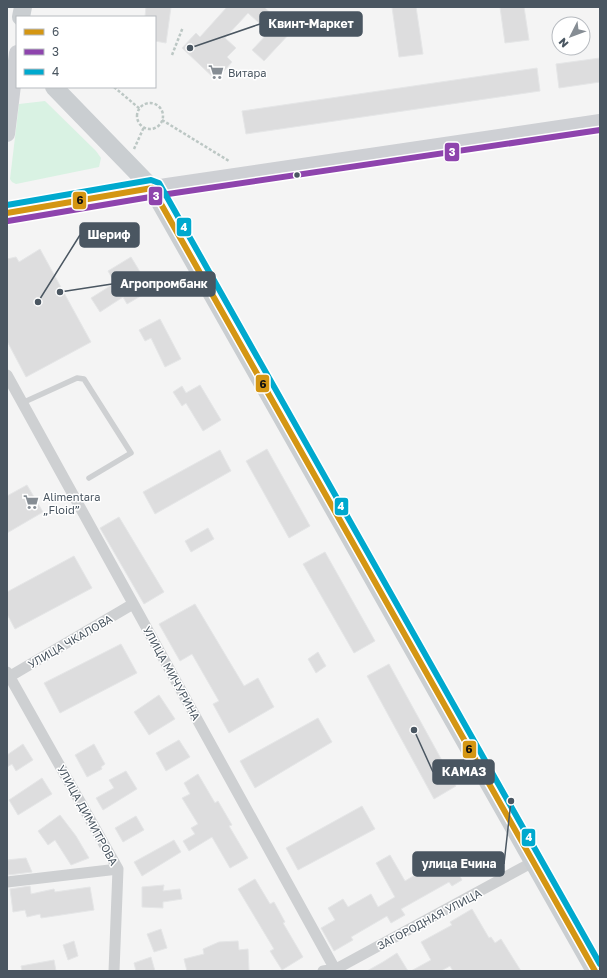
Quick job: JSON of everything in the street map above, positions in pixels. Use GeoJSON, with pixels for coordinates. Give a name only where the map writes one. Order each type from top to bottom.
{"type":"FeatureCollection","features":[{"type":"Feature","properties":{"kind":"main road"},"geometry":{"type":"LineString","coordinates":[[7,134],[16,61]]}},
{"type":"Feature","properties":{"kind":"main road"},"geometry":{"type":"LineString","coordinates":[[55,88],[152,188],[595,971]]}},
{"type":"Feature","properties":{"kind":"main road"},"geometry":{"type":"LineString","coordinates":[[7,213],[152,188],[600,122]]}},
{"type":"Feature","properties":{"kind":"street","name":"УЛИЦА МИЧУРИНА"},"geometry":{"type":"LineString","coordinates":[[7,375],[336,970]]}},
{"type":"Feature","properties":{"kind":"street","name":"УЛИЦА ЧКАЛОВА"},"geometry":{"type":"LineString","coordinates":[[8,676],[133,604]]}},
{"type":"Feature","properties":{"kind":"street","name":"УЛИЦА ДИМИТРОВА"},"geometry":{"type":"LineString","coordinates":[[8,676],[118,869],[114,971]]}},
{"type":"Feature","properties":{"kind":"street","name":"ЗАГОРОДНАЯ УЛИЦА"},"geometry":{"type":"LineString","coordinates":[[323,971],[336,970],[533,862]]}},
{"type":"Feature","properties":{"kind":"street"},"geometry":{"type":"LineString","coordinates":[[7,882],[118,869]]}},
{"type":"Feature","properties":{"kind":"lane"},"geometry":{"type":"LineString","coordinates":[[22,403],[77,378],[84,379],[131,453],[89,478]]}},
{"type":"Feature","properties":{"kind":"path"},"geometry":{"type":"LineString","coordinates":[[172,55],[183,27]]}},
{"type":"Feature","properties":{"kind":"path"},"geometry":{"type":"LineString","coordinates":[[115,88],[140,109]]}},
{"type":"Feature","properties":{"kind":"path"},"geometry":{"type":"LineString","coordinates":[[147,103],[154,104],[159,108],[162,113],[162,120],[158,126],[152,128],[140,125],[137,119],[140,109],[147,103]]}},
{"type":"Feature","properties":{"kind":"path"},"geometry":{"type":"LineString","coordinates":[[162,120],[229,161]]}},
{"type":"Feature","properties":{"kind":"path"},"geometry":{"type":"LineString","coordinates":[[133,151],[144,127]]}},
{"type":"Feature","properties":{"kind":"green space"},"geometry":{"type":"Polygon","coordinates":[[[45,101],[96,151],[101,158],[99,167],[16,184],[10,179],[19,104],[45,101]]]}},
{"type":"Feature","properties":{"kind":"building"},"geometry":{"type":"Polygon","coordinates":[[[146,7],[171,7],[166,43],[156,41],[156,16],[145,16],[146,7]]]}},
{"type":"Feature","properties":{"kind":"building"},"geometry":{"type":"Polygon","coordinates":[[[227,7],[264,7],[291,32],[264,61],[252,50],[269,32],[248,13],[225,38],[236,48],[227,57],[232,62],[216,80],[182,48],[196,33],[200,37],[227,7]]]}},
{"type":"Feature","properties":{"kind":"building"},"geometry":{"type":"Polygon","coordinates":[[[392,7],[416,7],[423,54],[399,57],[392,7]]]}},
{"type":"Feature","properties":{"kind":"building"},"geometry":{"type":"Polygon","coordinates":[[[500,7],[524,7],[529,40],[505,43],[500,7]]]}},
{"type":"Feature","properties":{"kind":"building"},"geometry":{"type":"Polygon","coordinates":[[[600,58],[600,82],[559,88],[556,64],[600,58]]]}},
{"type":"Feature","properties":{"kind":"building"},"geometry":{"type":"Polygon","coordinates":[[[537,68],[540,91],[246,134],[242,111],[537,68]]]}},
{"type":"Feature","properties":{"kind":"building"},"geometry":{"type":"Polygon","coordinates":[[[40,249],[91,342],[26,377],[7,341],[7,259],[16,257],[19,262],[40,249]]]}},
{"type":"Feature","properties":{"kind":"building"},"geometry":{"type":"Polygon","coordinates":[[[131,257],[151,290],[127,304],[123,297],[100,312],[91,298],[115,283],[108,271],[131,257]]]}},
{"type":"Feature","properties":{"kind":"building"},"geometry":{"type":"Polygon","coordinates":[[[160,319],[181,359],[165,367],[151,338],[145,341],[139,330],[160,319]]]}},
{"type":"Feature","properties":{"kind":"building"},"geometry":{"type":"Polygon","coordinates":[[[200,385],[221,420],[203,431],[186,403],[182,406],[173,392],[182,386],[186,393],[200,385]]]}},
{"type":"Feature","properties":{"kind":"building"},"geometry":{"type":"Polygon","coordinates":[[[267,449],[310,526],[289,538],[246,461],[267,449]]]}},
{"type":"Feature","properties":{"kind":"building"},"geometry":{"type":"Polygon","coordinates":[[[220,450],[231,471],[155,514],[143,492],[220,450]]]}},
{"type":"Feature","properties":{"kind":"building"},"geometry":{"type":"Polygon","coordinates":[[[27,485],[43,512],[7,533],[7,496],[27,485]]]}},
{"type":"Feature","properties":{"kind":"building"},"geometry":{"type":"Polygon","coordinates":[[[119,517],[164,592],[144,604],[100,528],[119,517]]]}},
{"type":"Feature","properties":{"kind":"building"},"geometry":{"type":"Polygon","coordinates":[[[208,528],[214,539],[191,552],[185,541],[208,528]]]}},
{"type":"Feature","properties":{"kind":"building"},"geometry":{"type":"Polygon","coordinates":[[[325,552],[375,641],[354,653],[303,564],[325,552]]]}},
{"type":"Feature","properties":{"kind":"building"},"geometry":{"type":"Polygon","coordinates":[[[74,556],[92,588],[15,629],[7,614],[7,592],[74,556]]]}},
{"type":"Feature","properties":{"kind":"building"},"geometry":{"type":"Polygon","coordinates":[[[195,604],[244,686],[258,678],[274,707],[229,733],[213,704],[219,701],[192,654],[180,661],[159,624],[195,604]]]}},
{"type":"Feature","properties":{"kind":"building"},"geometry":{"type":"Polygon","coordinates":[[[121,644],[137,673],[60,713],[44,683],[121,644]]]}},
{"type":"Feature","properties":{"kind":"building"},"geometry":{"type":"Polygon","coordinates":[[[318,652],[326,666],[316,673],[308,659],[318,652]]]}},
{"type":"Feature","properties":{"kind":"building"},"geometry":{"type":"Polygon","coordinates":[[[389,664],[456,786],[434,799],[367,676],[389,664]]]}},
{"type":"Feature","properties":{"kind":"building"},"geometry":{"type":"Polygon","coordinates":[[[159,695],[175,719],[149,735],[134,712],[159,695]]]}},
{"type":"Feature","properties":{"kind":"building"},"geometry":{"type":"Polygon","coordinates":[[[318,718],[332,742],[255,788],[240,761],[318,718]]]}},
{"type":"Feature","properties":{"kind":"building"},"geometry":{"type":"Polygon","coordinates":[[[179,740],[190,757],[166,771],[156,753],[179,740]]]}},
{"type":"Feature","properties":{"kind":"building"},"geometry":{"type":"Polygon","coordinates":[[[23,744],[33,760],[16,771],[12,764],[7,767],[7,755],[23,744]]]}},
{"type":"Feature","properties":{"kind":"building"},"geometry":{"type":"Polygon","coordinates":[[[94,744],[105,764],[101,767],[102,769],[87,777],[75,755],[94,744]]]}},
{"type":"Feature","properties":{"kind":"building"},"geometry":{"type":"Polygon","coordinates":[[[126,771],[137,789],[103,810],[96,798],[114,788],[109,780],[126,771]]]}},
{"type":"Feature","properties":{"kind":"building"},"geometry":{"type":"Polygon","coordinates":[[[198,774],[215,803],[218,801],[232,825],[229,826],[248,858],[230,868],[212,837],[189,851],[183,841],[195,834],[191,828],[198,824],[182,798],[190,794],[184,783],[198,774]]]}},
{"type":"Feature","properties":{"kind":"building"},"geometry":{"type":"Polygon","coordinates":[[[42,778],[52,794],[18,815],[9,800],[42,778]]]}},
{"type":"Feature","properties":{"kind":"building"},"geometry":{"type":"Polygon","coordinates":[[[362,806],[375,829],[298,870],[286,848],[362,806]]]}},
{"type":"Feature","properties":{"kind":"building"},"geometry":{"type":"Polygon","coordinates":[[[60,815],[76,836],[89,858],[71,865],[55,840],[48,845],[38,831],[60,815]]]}},
{"type":"Feature","properties":{"kind":"building"},"geometry":{"type":"Polygon","coordinates":[[[136,816],[144,830],[123,842],[115,828],[136,816]]]}},
{"type":"Feature","properties":{"kind":"building"},"geometry":{"type":"Polygon","coordinates":[[[174,840],[181,852],[142,876],[134,862],[174,840]]]}},
{"type":"Feature","properties":{"kind":"building"},"geometry":{"type":"Polygon","coordinates":[[[439,853],[450,871],[455,868],[462,880],[452,886],[449,882],[401,909],[405,915],[391,923],[387,916],[351,937],[353,940],[334,951],[321,928],[335,920],[328,908],[343,899],[348,907],[371,894],[378,907],[395,897],[376,863],[390,855],[405,881],[425,869],[422,863],[439,853]]]}},
{"type":"Feature","properties":{"kind":"building"},"geometry":{"type":"Polygon","coordinates":[[[26,858],[32,872],[8,875],[7,860],[26,858]]]}},
{"type":"Feature","properties":{"kind":"building"},"geometry":{"type":"Polygon","coordinates":[[[255,879],[270,904],[274,902],[285,922],[283,923],[303,957],[282,970],[270,951],[274,949],[238,889],[255,879]]]}},
{"type":"Feature","properties":{"kind":"building"},"geometry":{"type":"Polygon","coordinates":[[[164,885],[163,891],[180,889],[182,899],[163,902],[163,908],[142,907],[142,887],[164,885]]]}},
{"type":"Feature","properties":{"kind":"building"},"geometry":{"type":"Polygon","coordinates":[[[30,886],[31,894],[54,889],[55,892],[90,887],[94,910],[41,918],[40,914],[27,917],[25,910],[13,912],[10,889],[30,886]]]}},
{"type":"Feature","properties":{"kind":"building"},"geometry":{"type":"Polygon","coordinates":[[[472,909],[489,938],[491,937],[495,943],[501,939],[521,971],[453,971],[450,966],[441,971],[411,971],[431,960],[421,942],[452,925],[450,922],[472,909]]]}},
{"type":"Feature","properties":{"kind":"building"},"geometry":{"type":"Polygon","coordinates":[[[161,929],[167,948],[154,952],[147,934],[161,929]]]}},
{"type":"Feature","properties":{"kind":"building"},"geometry":{"type":"Polygon","coordinates":[[[74,941],[78,956],[68,960],[63,945],[74,941]]]}},
{"type":"Feature","properties":{"kind":"building"},"geometry":{"type":"Polygon","coordinates":[[[238,941],[239,950],[248,949],[249,971],[187,971],[184,959],[204,954],[203,949],[219,942],[238,941]]]}},
{"type":"Feature","properties":{"kind":"building"},"geometry":{"type":"Polygon","coordinates":[[[397,953],[408,971],[367,971],[383,962],[397,953]]]}},
{"type":"Feature","properties":{"kind":"building"},"geometry":{"type":"Polygon","coordinates":[[[151,957],[155,971],[136,971],[134,963],[151,957]]]}},
{"type":"Feature","properties":{"kind":"building"},"geometry":{"type":"Polygon","coordinates":[[[54,960],[56,971],[22,971],[21,966],[54,960]]]}},
{"type":"Feature","properties":{"kind":"transit line","name":"3"},"geometry":{"type":"LineString","coordinates":[[8,221],[168,194],[600,130]]}},
{"type":"Feature","properties":{"kind":"transit line","name":"4"},"geometry":{"type":"LineString","coordinates":[[7,205],[151,180],[159,183],[600,964]]}},
{"type":"Feature","properties":{"kind":"transit line","name":"6"},"geometry":{"type":"LineString","coordinates":[[152,188],[595,971]]}},
{"type":"Feature","properties":{"kind":"transit line","name":"6"},"geometry":{"type":"LineString","coordinates":[[7,213],[152,188]]}},
{"type":"Feature","properties":{"kind":"place","name":"Квинт-Маркет"},"geometry":{"type":"Point","coordinates":[190,48]}},
{"type":"Feature","properties":{"kind":"place","name":"Витара"},"geometry":{"type":"Point","coordinates":[216,72]}},
{"type":"Feature","properties":{"kind":"place","name":"Агропромбанк"},"geometry":{"type":"Point","coordinates":[60,292]}},
{"type":"Feature","properties":{"kind":"place","name":"Шериф"},"geometry":{"type":"Point","coordinates":[38,302]}},
{"type":"Feature","properties":{"kind":"place","name":"Alimentara „Floid”"},"geometry":{"type":"Point","coordinates":[31,502]}},
{"type":"Feature","properties":{"kind":"place","name":"КАМАЗ"},"geometry":{"type":"Point","coordinates":[414,730]}},
{"type":"Feature","properties":{"kind":"place","name":"улица Ечина"},"geometry":{"type":"Point","coordinates":[511,801]}}]}
